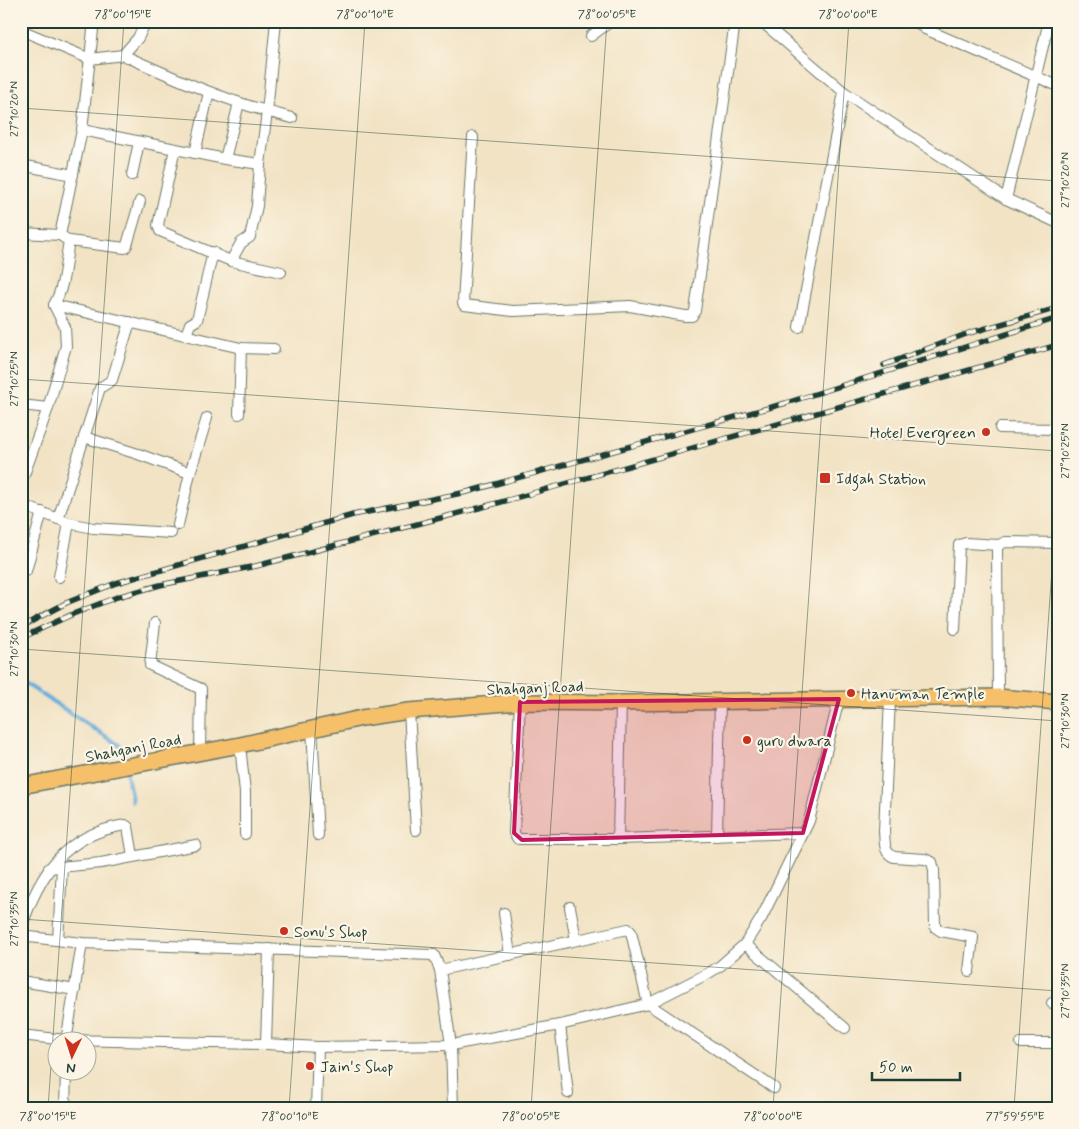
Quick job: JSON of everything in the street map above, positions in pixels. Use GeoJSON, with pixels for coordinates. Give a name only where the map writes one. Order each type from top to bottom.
{"type":"FeatureCollection","features":[{"type":"Feature","properties":{"kind":"main road","name":"Shahganj Road"},"geometry":{"type":"LineString","coordinates":[[21,786],[240,745],[362,718],[410,711],[520,702],[621,703],[998,697],[1058,702]]}},
{"type":"Feature","properties":{"kind":"street"},"geometry":{"type":"LineString","coordinates":[[54,305],[59,296],[67,258],[65,238],[72,175],[82,130],[94,21]]}},
{"type":"Feature","properties":{"kind":"street"},"geometry":{"type":"LineString","coordinates":[[123,55],[133,46],[146,21]]}},
{"type":"Feature","properties":{"kind":"street"},"geometry":{"type":"LineString","coordinates":[[231,261],[241,243],[250,236],[257,206],[276,21]]}},
{"type":"Feature","properties":{"kind":"street"},"geometry":{"type":"LineString","coordinates":[[591,36],[611,21]]}},
{"type":"Feature","properties":{"kind":"street"},"geometry":{"type":"LineString","coordinates":[[473,137],[462,303],[464,305],[513,311],[640,306],[692,316],[695,311],[736,21]]}},
{"type":"Feature","properties":{"kind":"street"},"geometry":{"type":"LineString","coordinates":[[761,21],[844,92],[1006,200],[1058,223]]}},
{"type":"Feature","properties":{"kind":"street"},"geometry":{"type":"LineString","coordinates":[[916,21],[925,29],[1058,86]]}},
{"type":"Feature","properties":{"kind":"street"},"geometry":{"type":"LineString","coordinates":[[1006,200],[1049,21]]}},
{"type":"Feature","properties":{"kind":"street"},"geometry":{"type":"LineString","coordinates":[[21,30],[90,59],[123,55],[208,92],[267,112],[292,118]]}},
{"type":"Feature","properties":{"kind":"street"},"geometry":{"type":"LineString","coordinates":[[195,153],[208,92]]}},
{"type":"Feature","properties":{"kind":"street"},"geometry":{"type":"LineString","coordinates":[[799,327],[844,92]]}},
{"type":"Feature","properties":{"kind":"street"},"geometry":{"type":"LineString","coordinates":[[225,159],[239,103]]}},
{"type":"Feature","properties":{"kind":"street"},"geometry":{"type":"LineString","coordinates":[[82,130],[225,159],[260,164]]}},
{"type":"Feature","properties":{"kind":"street"},"geometry":{"type":"LineString","coordinates":[[132,175],[139,142]]}},
{"type":"Feature","properties":{"kind":"street"},"geometry":{"type":"LineString","coordinates":[[175,149],[159,228],[163,233],[231,261],[281,272]]}},
{"type":"Feature","properties":{"kind":"street"},"geometry":{"type":"LineString","coordinates":[[21,165],[72,175]]}},
{"type":"Feature","properties":{"kind":"street"},"geometry":{"type":"LineString","coordinates":[[21,233],[125,248],[128,245],[140,201]]}},
{"type":"Feature","properties":{"kind":"street"},"geometry":{"type":"LineString","coordinates":[[186,335],[190,324],[197,320],[213,252]]}},
{"type":"Feature","properties":{"kind":"street"},"geometry":{"type":"LineString","coordinates":[[54,305],[241,348],[274,349]]}},
{"type":"Feature","properties":{"kind":"street"},"geometry":{"type":"LineString","coordinates":[[21,483],[48,408],[66,346],[65,327],[54,305]]}},
{"type":"Feature","properties":{"kind":"street"},"geometry":{"type":"LineString","coordinates":[[58,519],[100,388],[112,380],[130,322]]}},
{"type":"Feature","properties":{"kind":"street"},"geometry":{"type":"LineString","coordinates":[[239,414],[241,348]]}},
{"type":"Feature","properties":{"kind":"street"},"geometry":{"type":"LineString","coordinates":[[21,405],[48,408]]}},
{"type":"Feature","properties":{"kind":"street"},"geometry":{"type":"LineString","coordinates":[[21,502],[22,505],[58,519],[92,528],[174,529],[207,418]]}},
{"type":"Feature","properties":{"kind":"street"},"geometry":{"type":"LineString","coordinates":[[1000,428],[1058,429]]}},
{"type":"Feature","properties":{"kind":"street"},"geometry":{"type":"LineString","coordinates":[[84,437],[190,473]]}},
{"type":"Feature","properties":{"kind":"street"},"geometry":{"type":"LineString","coordinates":[[26,571],[42,512]]}},
{"type":"Feature","properties":{"kind":"street"},"geometry":{"type":"LineString","coordinates":[[59,577],[69,523]]}},
{"type":"Feature","properties":{"kind":"street"},"geometry":{"type":"LineString","coordinates":[[955,629],[959,545],[966,543],[999,545],[1006,542],[1058,543]]}},
{"type":"Feature","properties":{"kind":"street"},"geometry":{"type":"LineString","coordinates":[[998,697],[997,551],[999,545]]}},
{"type":"Feature","properties":{"kind":"street"},"geometry":{"type":"LineString","coordinates":[[155,623],[150,665],[201,689],[200,752]]}},
{"type":"Feature","properties":{"kind":"street"},"geometry":{"type":"LineString","coordinates":[[890,698],[884,830],[886,851],[894,857],[925,859],[932,862],[934,870],[935,927],[941,931],[973,937],[969,971]]}},
{"type":"Feature","properties":{"kind":"street"},"geometry":{"type":"LineString","coordinates":[[98,1041],[318,1047],[451,1045],[560,1025],[648,1004],[720,966],[745,944],[762,918],[811,814],[838,699]]}},
{"type":"Feature","properties":{"kind":"street"},"geometry":{"type":"LineString","coordinates":[[717,836],[720,701]]}},
{"type":"Feature","properties":{"kind":"street"},"geometry":{"type":"LineString","coordinates":[[520,702],[515,836],[522,840],[803,833]]}},
{"type":"Feature","properties":{"kind":"street"},"geometry":{"type":"LineString","coordinates":[[618,839],[621,703]]}},
{"type":"Feature","properties":{"kind":"street"},"geometry":{"type":"LineString","coordinates":[[410,711],[416,830]]}},
{"type":"Feature","properties":{"kind":"street"},"geometry":{"type":"LineString","coordinates":[[312,729],[318,835]]}},
{"type":"Feature","properties":{"kind":"street"},"geometry":{"type":"LineString","coordinates":[[240,745],[245,792],[245,834]]}},
{"type":"Feature","properties":{"kind":"street"},"geometry":{"type":"LineString","coordinates":[[21,928],[36,888],[49,868],[64,853],[86,837],[124,825],[128,827],[133,856]]}},
{"type":"Feature","properties":{"kind":"street"},"geometry":{"type":"LineString","coordinates":[[49,868],[101,863],[196,845]]}},
{"type":"Feature","properties":{"kind":"street"},"geometry":{"type":"LineString","coordinates":[[58,940],[62,867]]}},
{"type":"Feature","properties":{"kind":"street"},"geometry":{"type":"LineString","coordinates":[[570,907],[576,940]]}},
{"type":"Feature","properties":{"kind":"street"},"geometry":{"type":"LineString","coordinates":[[504,913],[510,955]]}},
{"type":"Feature","properties":{"kind":"street"},"geometry":{"type":"LineString","coordinates":[[440,970],[625,928],[630,930],[648,1004],[774,1088]]}},
{"type":"Feature","properties":{"kind":"street"},"geometry":{"type":"LineString","coordinates":[[21,936],[82,943],[432,954],[436,956],[440,970],[451,1045],[453,1108]]}},
{"type":"Feature","properties":{"kind":"street"},"geometry":{"type":"LineString","coordinates":[[67,1032],[82,943]]}},
{"type":"Feature","properties":{"kind":"street"},"geometry":{"type":"LineString","coordinates":[[745,944],[845,1028]]}},
{"type":"Feature","properties":{"kind":"street"},"geometry":{"type":"LineString","coordinates":[[266,1044],[269,949]]}},
{"type":"Feature","properties":{"kind":"street"},"geometry":{"type":"LineString","coordinates":[[21,981],[75,990]]}},
{"type":"Feature","properties":{"kind":"street"},"geometry":{"type":"LineString","coordinates":[[560,1025],[568,1093]]}},
{"type":"Feature","properties":{"kind":"street"},"geometry":{"type":"LineString","coordinates":[[21,1035],[48,1038]]}},
{"type":"Feature","properties":{"kind":"street"},"geometry":{"type":"LineString","coordinates":[[1021,1043],[1058,1043]]}},
{"type":"Feature","properties":{"kind":"street"},"geometry":{"type":"LineString","coordinates":[[316,1108],[318,1047]]}},
{"type":"Feature","properties":{"kind":"street"},"geometry":{"type":"LineString","coordinates":[[65,1108],[66,1082]]}},
{"type":"Feature","properties":{"kind":"highlighted area"},"geometry":{"type":"Polygon","coordinates":[[[839,699],[803,833],[522,840],[514,833],[520,702],[839,699]]]}},
{"type":"Feature","properties":{"kind":"waterway"},"geometry":{"type":"LineString","coordinates":[[21,678],[26,684],[119,745],[124,752],[125,762]]}},
{"type":"Feature","properties":{"kind":"waterway"},"geometry":{"type":"LineString","coordinates":[[126,769],[132,801]]}},
{"type":"Feature","properties":{"kind":"railway"},"geometry":{"type":"LineString","coordinates":[[884,365],[969,333],[1058,308]]}},
{"type":"Feature","properties":{"kind":"railway"},"geometry":{"type":"LineString","coordinates":[[21,627],[66,603],[116,583],[353,515],[467,492],[786,403],[1058,318]]}},
{"type":"Feature","properties":{"kind":"railway"},"geometry":{"type":"LineString","coordinates":[[21,638],[73,614],[117,597],[160,585],[256,566],[494,504],[1058,345]]}},
{"type":"Feature","properties":{"kind":"place","name":"Hotel Evergreen"},"geometry":{"type":"Point","coordinates":[986,432]}},
{"type":"Feature","properties":{"kind":"place","name":"Idgah Station"},"geometry":{"type":"Point","coordinates":[825,478]}},
{"type":"Feature","properties":{"kind":"place","name":"Hanuman Temple"},"geometry":{"type":"Point","coordinates":[851,693]}},
{"type":"Feature","properties":{"kind":"place","name":"guru dwara"},"geometry":{"type":"Point","coordinates":[747,740]}},
{"type":"Feature","properties":{"kind":"place","name":"Sonu's Shop"},"geometry":{"type":"Point","coordinates":[284,931]}},
{"type":"Feature","properties":{"kind":"place","name":"Jain's Shop"},"geometry":{"type":"Point","coordinates":[310,1066]}}]}
